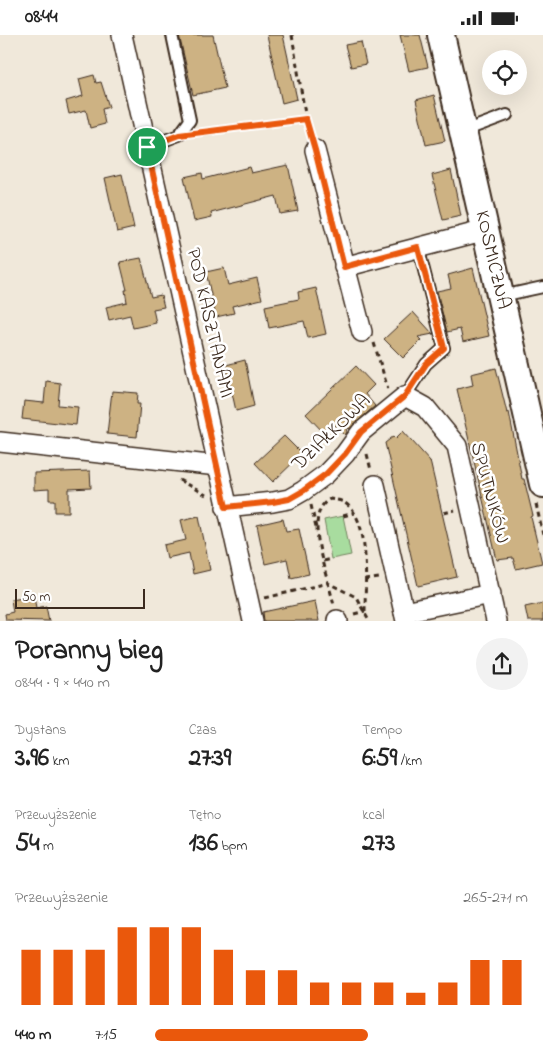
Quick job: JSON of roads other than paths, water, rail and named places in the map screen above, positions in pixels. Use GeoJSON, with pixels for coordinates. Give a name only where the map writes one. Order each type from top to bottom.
{"type":"FeatureCollection","features":[{"type":"Feature","properties":{"kind":"street","name":"POD KASZTANAMI"},"geometry":{"type":"LineString","coordinates":[[122,35],[253,621]]}},
{"type":"Feature","properties":{"kind":"street","name":"KOSMICZNA"},"geometry":{"type":"LineString","coordinates":[[441,35],[543,485]]}},
{"type":"Feature","properties":{"kind":"street"},"geometry":{"type":"LineString","coordinates":[[315,150],[362,332]]}},
{"type":"Feature","properties":{"kind":"street"},"geometry":{"type":"LineString","coordinates":[[344,267],[486,230]]}},
{"type":"Feature","properties":{"kind":"street","name":"DZIAŁKOWA"},"geometry":{"type":"LineString","coordinates":[[226,507],[289,499],[303,491],[326,474],[361,432],[405,396]]}},
{"type":"Feature","properties":{"kind":"street","name":"SPUTNIKÓW"},"geometry":{"type":"LineString","coordinates":[[405,396],[425,407],[457,446],[496,621]]}},
{"type":"Feature","properties":{"kind":"street"},"geometry":{"type":"LineString","coordinates":[[0,442],[218,465]]}},
{"type":"Feature","properties":{"kind":"street"},"geometry":{"type":"LineString","coordinates":[[375,485],[405,616],[490,594]]}},
{"type":"Feature","properties":{"kind":"lane"},"geometry":{"type":"LineString","coordinates":[[147,147],[179,135],[190,120],[172,35]]}},
{"type":"Feature","properties":{"kind":"lane"},"geometry":{"type":"LineString","coordinates":[[463,132],[507,115]]}},
{"type":"Feature","properties":{"kind":"lane","name":"DZIAŁKOWA"},"geometry":{"type":"LineString","coordinates":[[405,396],[426,364],[444,348],[418,247]]}},
{"type":"Feature","properties":{"kind":"lane"},"geometry":{"type":"LineString","coordinates":[[500,296],[543,287]]}}]}
